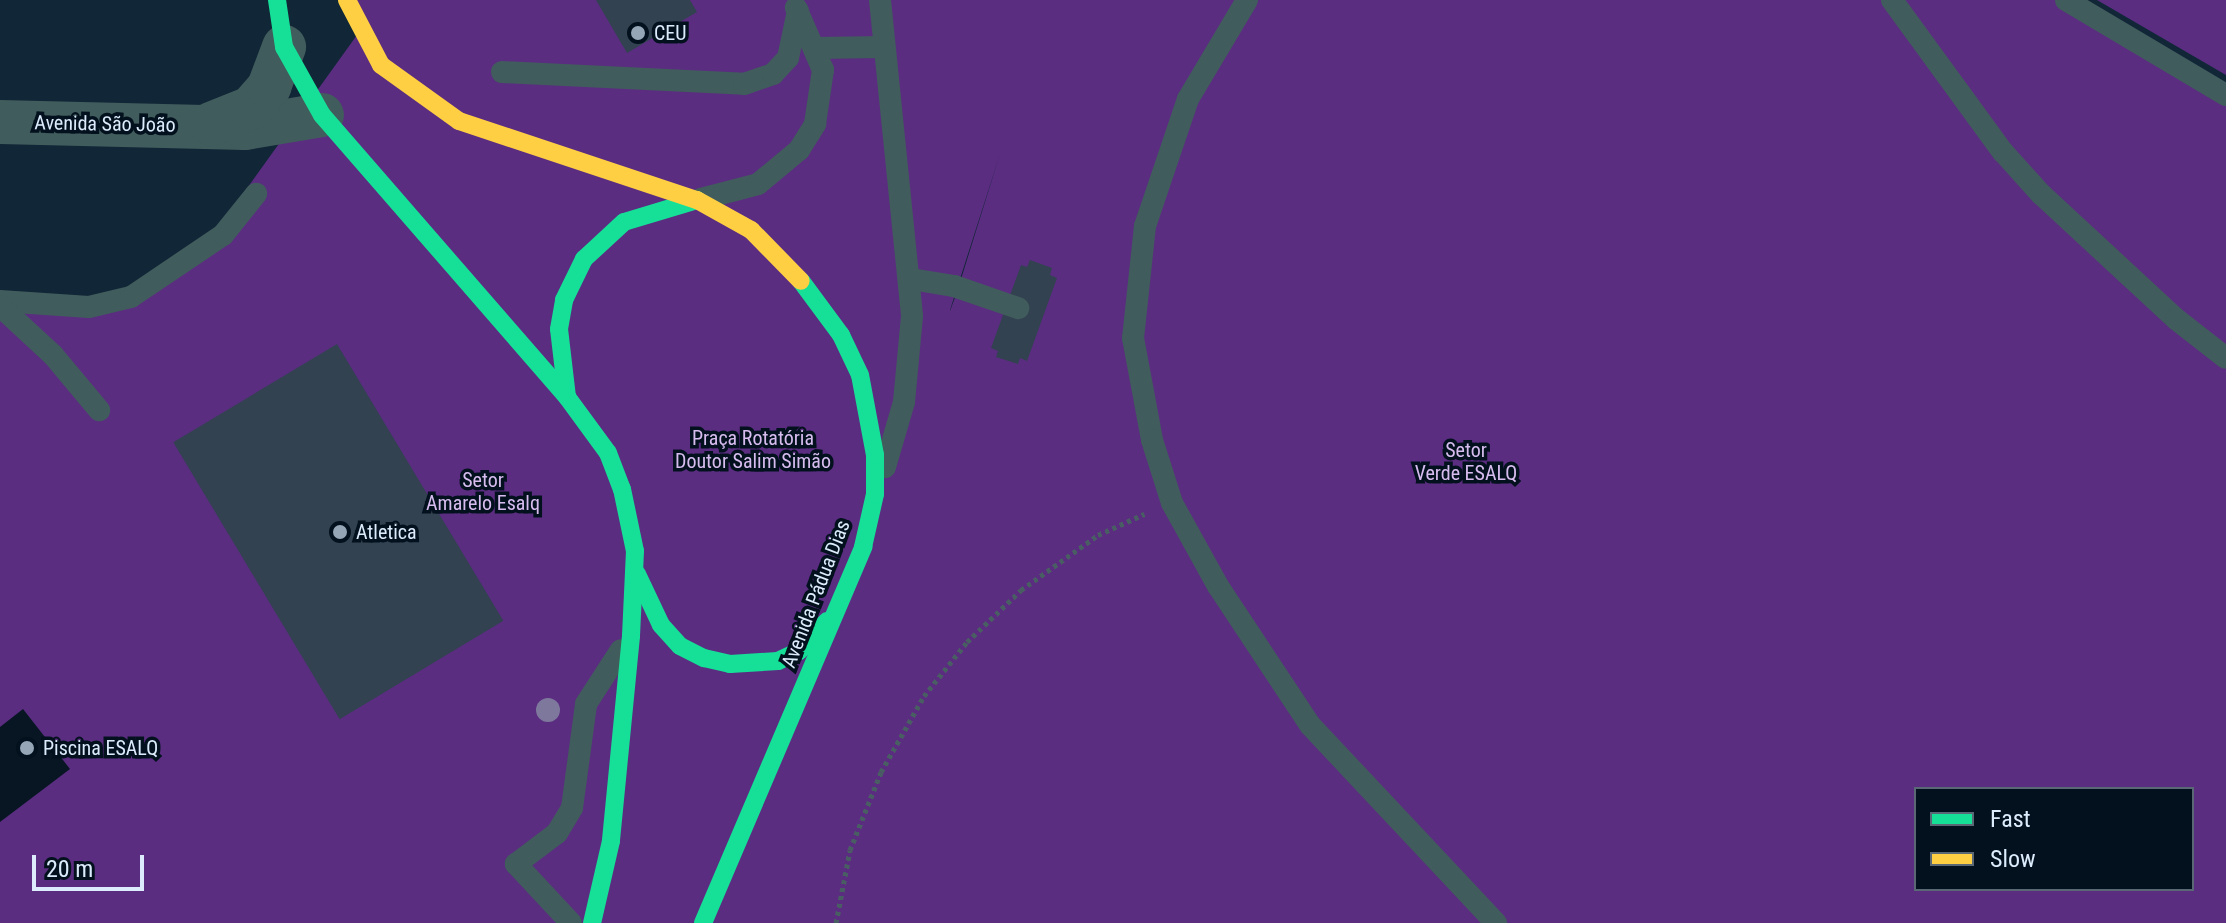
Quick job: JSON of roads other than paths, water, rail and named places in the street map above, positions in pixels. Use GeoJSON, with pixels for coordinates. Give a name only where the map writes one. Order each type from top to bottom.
{"type":"FeatureCollection","features":[{"type":"Feature","properties":{"kind":"highway"},"geometry":{"type":"LineString","coordinates":[[277,0],[284,47],[322,115],[567,397],[608,453],[635,551],[638,579],[661,625],[680,646],[704,658],[730,664],[778,661],[817,636],[837,607]]}},
{"type":"Feature","properties":{"kind":"highway","name":"Avenida Pádua Dias"},"geometry":{"type":"LineString","coordinates":[[347,0],[381,65],[459,121],[697,200],[751,230],[786,262],[841,335],[860,375],[870,416],[875,494],[863,547],[703,923]]}},
{"type":"Feature","properties":{"kind":"highway"},"geometry":{"type":"LineString","coordinates":[[567,397],[559,329],[564,300],[584,259],[624,222],[697,200]]}},
{"type":"Feature","properties":{"kind":"highway"},"geometry":{"type":"LineString","coordinates":[[592,923],[611,841],[631,636],[635,551]]}},
{"type":"Feature","properties":{"kind":"street","name":"Avenida São João"},"geometry":{"type":"LineString","coordinates":[[209,125],[251,108],[269,87],[284,47]]}},
{"type":"Feature","properties":{"kind":"street","name":"Avenida São João"},"geometry":{"type":"LineString","coordinates":[[0,122],[245,128],[322,115]]}},
{"type":"Feature","properties":{"kind":"lane"},"geometry":{"type":"LineString","coordinates":[[875,494],[891,451],[908,375],[911,279],[882,47],[880,0]]}},
{"type":"Feature","properties":{"kind":"lane"},"geometry":{"type":"LineString","coordinates":[[1247,0],[1209,61],[1177,127],[1145,226],[1133,300],[1139,375],[1172,503],[1218,586],[1310,725],[1496,923]]}},
{"type":"Feature","properties":{"kind":"lane"},"geometry":{"type":"LineString","coordinates":[[1892,0],[2003,152],[2041,194],[2176,319],[2226,358]]}},
{"type":"Feature","properties":{"kind":"lane"},"geometry":{"type":"LineString","coordinates":[[2066,0],[2226,95]]}},
{"type":"Feature","properties":{"kind":"lane"},"geometry":{"type":"LineString","coordinates":[[697,200],[758,184],[799,150],[815,124],[822,96],[817,48],[794,6]]}},
{"type":"Feature","properties":{"kind":"lane"},"geometry":{"type":"LineString","coordinates":[[502,72],[744,84],[773,74],[788,58],[794,6]]}},
{"type":"Feature","properties":{"kind":"lane"},"geometry":{"type":"LineString","coordinates":[[817,48],[882,47]]}},
{"type":"Feature","properties":{"kind":"lane"},"geometry":{"type":"LineString","coordinates":[[0,304],[89,307],[131,297],[223,235],[256,194]]}},
{"type":"Feature","properties":{"kind":"lane"},"geometry":{"type":"LineString","coordinates":[[911,279],[954,286],[1018,308]]}},
{"type":"Feature","properties":{"kind":"lane"},"geometry":{"type":"LineString","coordinates":[[0,304],[53,355],[99,410]]}},
{"type":"Feature","properties":{"kind":"lane"},"geometry":{"type":"LineString","coordinates":[[571,923],[516,864],[557,833],[572,808],[586,704],[631,636]]}},
{"type":"Feature","properties":{"kind":"water","name":"Piscina ESALQ"},"geometry":{"type":"Polygon","coordinates":[[[23,709],[70,769],[0,822],[0,727],[23,709]]]}},
{"type":"Feature","properties":{"kind":"place","name":"CEU"},"geometry":{"type":"Point","coordinates":[638,33]}},
{"type":"Feature","properties":{"kind":"place","name":"Atletica"},"geometry":{"type":"Point","coordinates":[340,532]}},
{"type":"Feature","properties":{"kind":"place","name":"Piscina ESALQ"},"geometry":{"type":"Point","coordinates":[27,748]}},
{"type":"Feature","properties":{"kind":"park label","name":"Praça Rotatória Doutor Salim Simão"},"geometry":{"type":"Point","coordinates":[753,450]}},
{"type":"Feature","properties":{"kind":"park label","name":"Setor Verde ESALQ"},"geometry":{"type":"Point","coordinates":[1466,462]}},
{"type":"Feature","properties":{"kind":"park label","name":"Setor Amarelo Esalq"},"geometry":{"type":"Point","coordinates":[483,492]}}]}
